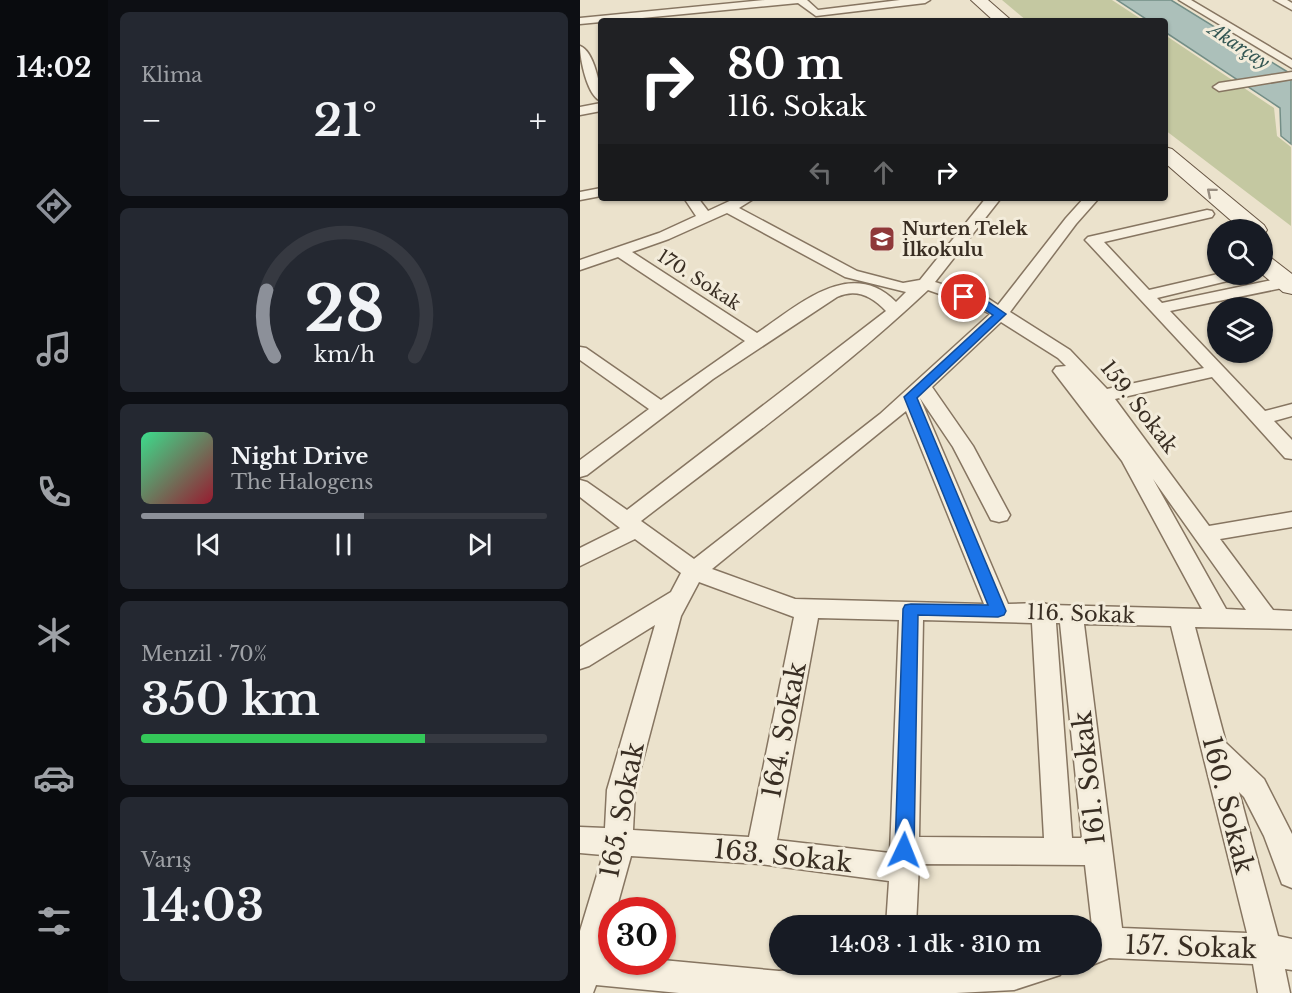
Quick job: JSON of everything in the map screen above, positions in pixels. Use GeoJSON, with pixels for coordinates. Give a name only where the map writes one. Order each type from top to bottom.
{"type":"FeatureCollection","features":[{"type":"Feature","properties":{"kind":"main road"},"geometry":{"type":"LineString","coordinates":[[972,4],[979,18]]}},
{"type":"Feature","properties":{"kind":"main road"},"geometry":{"type":"LineString","coordinates":[[972,4],[998,18]]}},
{"type":"Feature","properties":{"kind":"main road"},"geometry":{"type":"LineString","coordinates":[[1168,156],[1243,219]]}},
{"type":"Feature","properties":{"kind":"main road"},"geometry":{"type":"LineString","coordinates":[[1168,180],[1213,219]]}},
{"type":"Feature","properties":{"kind":"street"},"geometry":{"type":"LineString","coordinates":[[639,0],[644,9],[662,18],[751,8],[763,2],[796,0]]}},
{"type":"Feature","properties":{"kind":"street"},"geometry":{"type":"LineString","coordinates":[[801,0],[820,17],[860,4],[890,0]]}},
{"type":"Feature","properties":{"kind":"street"},"geometry":{"type":"LineString","coordinates":[[860,4],[925,0]]}},
{"type":"Feature","properties":{"kind":"street"},"geometry":{"type":"LineString","coordinates":[[1186,1],[1204,0]]}},
{"type":"Feature","properties":{"kind":"street"},"geometry":{"type":"LineString","coordinates":[[1279,0],[1291,7]]}},
{"type":"Feature","properties":{"kind":"street"},"geometry":{"type":"LineString","coordinates":[[1186,1],[1291,65]]}},
{"type":"Feature","properties":{"kind":"street"},"geometry":{"type":"LineString","coordinates":[[860,4],[874,18]]}},
{"type":"Feature","properties":{"kind":"street"},"geometry":{"type":"LineString","coordinates":[[580,21],[598,20]]}},
{"type":"Feature","properties":{"kind":"street"},"geometry":{"type":"LineString","coordinates":[[580,49],[598,90]]}},
{"type":"Feature","properties":{"kind":"street"},"geometry":{"type":"LineString","coordinates":[[1219,87],[1291,75]]}},
{"type":"Feature","properties":{"kind":"street"},"geometry":{"type":"LineString","coordinates":[[580,111],[598,108]]}},
{"type":"Feature","properties":{"kind":"street"},"geometry":{"type":"LineString","coordinates":[[580,196],[598,193]]}},
{"type":"Feature","properties":{"kind":"street"},"geometry":{"type":"LineString","coordinates":[[693,201],[700,212],[707,216]]}},
{"type":"Feature","properties":{"kind":"street"},"geometry":{"type":"LineString","coordinates":[[580,265],[621,252],[741,201]]}},
{"type":"Feature","properties":{"kind":"street"},"geometry":{"type":"LineString","coordinates":[[580,558],[631,526],[895,312],[925,284],[992,201]]}},
{"type":"Feature","properties":{"kind":"street"},"geometry":{"type":"LineString","coordinates":[[694,571],[888,418],[1000,314],[1063,231],[1089,201]]}},
{"type":"Feature","properties":{"kind":"street"},"geometry":{"type":"LineString","coordinates":[[727,207],[851,274],[903,288],[925,284],[983,303],[1039,339],[1048,354],[1094,397],[1219,618]]}},
{"type":"Feature","properties":{"kind":"street"},"geometry":{"type":"LineString","coordinates":[[1063,231],[1093,240],[1207,214]]}},
{"type":"Feature","properties":{"kind":"street"},"geometry":{"type":"LineString","coordinates":[[1093,240],[1288,445]]}},
{"type":"Feature","properties":{"kind":"street","name":"170. Sokak"},"geometry":{"type":"LineString","coordinates":[[621,252],[756,340]]}},
{"type":"Feature","properties":{"kind":"street"},"geometry":{"type":"LineString","coordinates":[[1150,302],[1277,271]]}},
{"type":"Feature","properties":{"kind":"street"},"geometry":{"type":"LineString","coordinates":[[1150,302],[1207,284]]}},
{"type":"Feature","properties":{"kind":"street"},"geometry":{"type":"LineString","coordinates":[[580,470],[756,340],[843,288],[862,288],[877,294],[895,312]]}},
{"type":"Feature","properties":{"kind":"street"},"geometry":{"type":"LineString","coordinates":[[580,352],[661,408]]}},
{"type":"Feature","properties":{"kind":"street"},"geometry":{"type":"LineString","coordinates":[[1094,397],[1216,371]]}},
{"type":"Feature","properties":{"kind":"street"},"geometry":{"type":"LineString","coordinates":[[916,392],[963,446],[999,515]]}},
{"type":"Feature","properties":{"kind":"street"},"geometry":{"type":"LineString","coordinates":[[916,392],[998,611]]}},
{"type":"Feature","properties":{"kind":"street","name":"159. Sokak"},"geometry":{"type":"LineString","coordinates":[[1094,397],[1205,534],[1284,623]]}},
{"type":"Feature","properties":{"kind":"street"},"geometry":{"type":"LineString","coordinates":[[1261,418],[1291,410]]}},
{"type":"Feature","properties":{"kind":"street","name":"116. Sokak"},"geometry":{"type":"LineString","coordinates":[[580,487],[694,571],[794,608],[1043,612],[1219,618],[1284,623]]}},
{"type":"Feature","properties":{"kind":"street"},"geometry":{"type":"LineString","coordinates":[[1205,534],[1291,519]]}},
{"type":"Feature","properties":{"kind":"street","name":"165. Sokak"},"geometry":{"type":"LineString","coordinates":[[582,978],[618,852],[621,790],[669,616],[694,571]]}},
{"type":"Feature","properties":{"kind":"street"},"geometry":{"type":"LineString","coordinates":[[580,659],[679,597]]}},
{"type":"Feature","properties":{"kind":"street","name":"164. Sokak"},"geometry":{"type":"LineString","coordinates":[[760,851],[808,608]]}},
{"type":"Feature","properties":{"kind":"street"},"geometry":{"type":"LineString","coordinates":[[902,915],[911,609]]}},
{"type":"Feature","properties":{"kind":"street"},"geometry":{"type":"LineString","coordinates":[[1043,612],[1059,851]]}},
{"type":"Feature","properties":{"kind":"street","name":"161. Sokak"},"geometry":{"type":"LineString","coordinates":[[1071,613],[1098,852],[1099,915]]}},
{"type":"Feature","properties":{"kind":"street","name":"160. Sokak"},"geometry":{"type":"LineString","coordinates":[[1181,617],[1214,749],[1279,952],[1274,993]]}},
{"type":"Feature","properties":{"kind":"street"},"geometry":{"type":"LineString","coordinates":[[1214,749],[1254,788],[1277,833],[1291,874]]}},
{"type":"Feature","properties":{"kind":"street","name":"163. Sokak"},"geometry":{"type":"LineString","coordinates":[[580,840],[904,860],[1059,851],[1098,852]]}},
{"type":"Feature","properties":{"kind":"street","name":"157. Sokak"},"geometry":{"type":"LineString","coordinates":[[1102,947],[1279,952]]}},
{"type":"Feature","properties":{"kind":"street"},"geometry":{"type":"LineString","coordinates":[[582,978],[779,987],[875,975]]}},
{"type":"Feature","properties":{"kind":"street"},"geometry":{"type":"LineString","coordinates":[[913,975],[961,985],[1009,975]]}},
{"type":"Feature","properties":{"kind":"green space"},"geometry":{"type":"Polygon","coordinates":[[[1002,0],[1112,0],[1139,18],[1023,18],[1002,0]]]}},
{"type":"Feature","properties":{"kind":"green space"},"geometry":{"type":"Polygon","coordinates":[[[1168,37],[1274,108],[1277,136],[1291,147],[1291,226],[1168,132],[1168,37]]]}},
{"type":"Feature","properties":{"kind":"water","name":"Akarçay"},"geometry":{"type":"Polygon","coordinates":[[[1117,0],[1171,0],[1291,74],[1291,144],[1281,136],[1280,108],[1168,34],[1168,18],[1144,18],[1117,0]]]}},
{"type":"Feature","properties":{"kind":"place","name":"Nurten Telek İlkokulu"},"geometry":{"type":"Point","coordinates":[882,239]}},
{"type":"Feature","properties":{"kind":"route"},"geometry":{"type":"LineString","coordinates":[[904,850],[911,609],[998,611],[910,397],[1000,314],[983,303],[964,297]]}}]}
